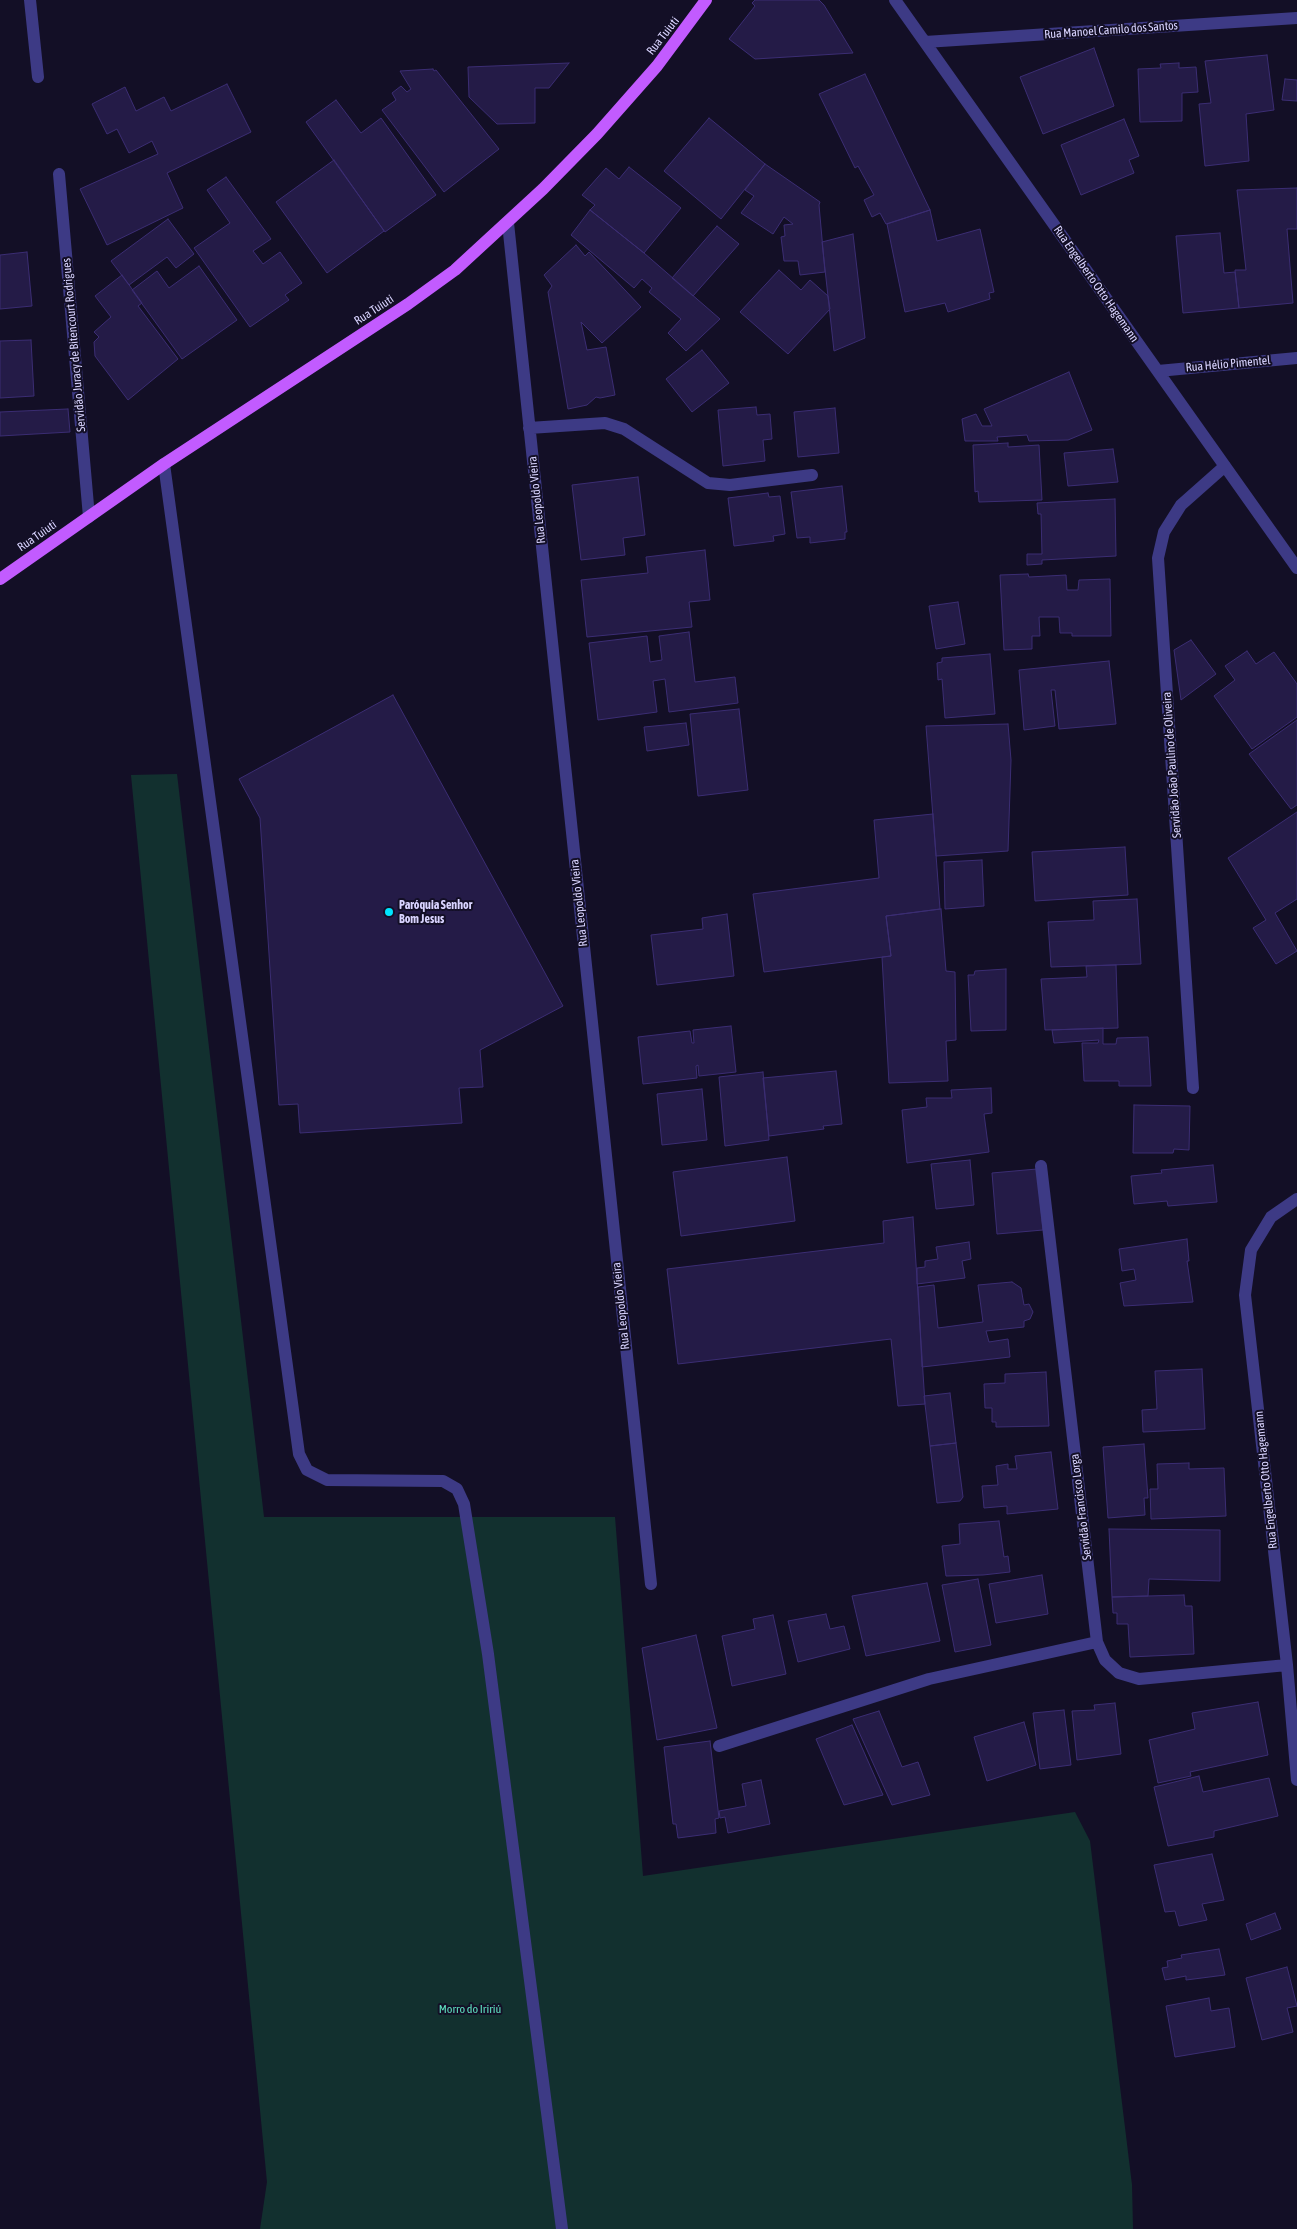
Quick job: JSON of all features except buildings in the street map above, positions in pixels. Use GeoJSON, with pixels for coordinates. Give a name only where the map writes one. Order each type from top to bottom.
{"type":"FeatureCollection","features":[{"type":"Feature","properties":{"kind":"main road","name":"Rua Tuiuti"},"geometry":{"type":"LineString","coordinates":[[0,579],[164,464],[408,304],[455,270],[508,223],[597,134],[657,66],[706,0]]}},
{"type":"Feature","properties":{"kind":"street"},"geometry":{"type":"LineString","coordinates":[[30,0],[38,77]]}},
{"type":"Feature","properties":{"kind":"street","name":"Rua Engelberto Otto Hagemann"},"geometry":{"type":"LineString","coordinates":[[895,0],[1297,568]]}},
{"type":"Feature","properties":{"kind":"street","name":"Rua Manoel Camilo dos Santos"},"geometry":{"type":"LineString","coordinates":[[925,42],[1297,18]]}},
{"type":"Feature","properties":{"kind":"street","name":"Servidão Juracy de Bitencourt Rodrigues"},"geometry":{"type":"LineString","coordinates":[[59,174],[89,517]]}},
{"type":"Feature","properties":{"kind":"street","name":"Rua Leopoldo Vieira"},"geometry":{"type":"LineString","coordinates":[[508,223],[651,1584]]}},
{"type":"Feature","properties":{"kind":"street","name":"Rua Hélio Pimentel"},"geometry":{"type":"LineString","coordinates":[[1158,371],[1297,358]]}},
{"type":"Feature","properties":{"kind":"street"},"geometry":{"type":"LineString","coordinates":[[529,428],[605,423],[624,429],[708,483],[730,485],[812,475]]}},
{"type":"Feature","properties":{"kind":"street"},"geometry":{"type":"LineString","coordinates":[[164,464],[299,1454],[307,1470],[327,1480],[443,1481],[457,1489],[464,1504],[488,1654],[562,2229]]}},
{"type":"Feature","properties":{"kind":"street","name":"Servidão João Paulino de Oliveira"},"geometry":{"type":"LineString","coordinates":[[1193,1088],[1158,558],[1164,532],[1181,505],[1225,466]]}},
{"type":"Feature","properties":{"kind":"street","name":"Servidão Francisco Lorga"},"geometry":{"type":"LineString","coordinates":[[1041,1166],[1097,1642],[1105,1660],[1119,1673],[1139,1679],[1287,1665]]}},
{"type":"Feature","properties":{"kind":"street","name":"Rua Engelberto Otto Hagemann"},"geometry":{"type":"LineString","coordinates":[[1297,1199],[1272,1217],[1251,1250],[1245,1295],[1287,1665],[1297,1780]]}},
{"type":"Feature","properties":{"kind":"street"},"geometry":{"type":"LineString","coordinates":[[719,1746],[930,1679],[1097,1642]]}},
{"type":"Feature","properties":{"kind":"green space","name":"Morro do Iririú"},"geometry":{"type":"Polygon","coordinates":[[[177,774],[264,1517],[615,1517],[643,1876],[1075,1812],[1090,1841],[1132,2185],[1133,2229],[260,2229],[267,2182],[131,775],[177,774]]]}},
{"type":"Feature","properties":{"kind":"place","name":"Paróquia Senhor Bom Jesus"},"geometry":{"type":"Point","coordinates":[389,912]}}]}
